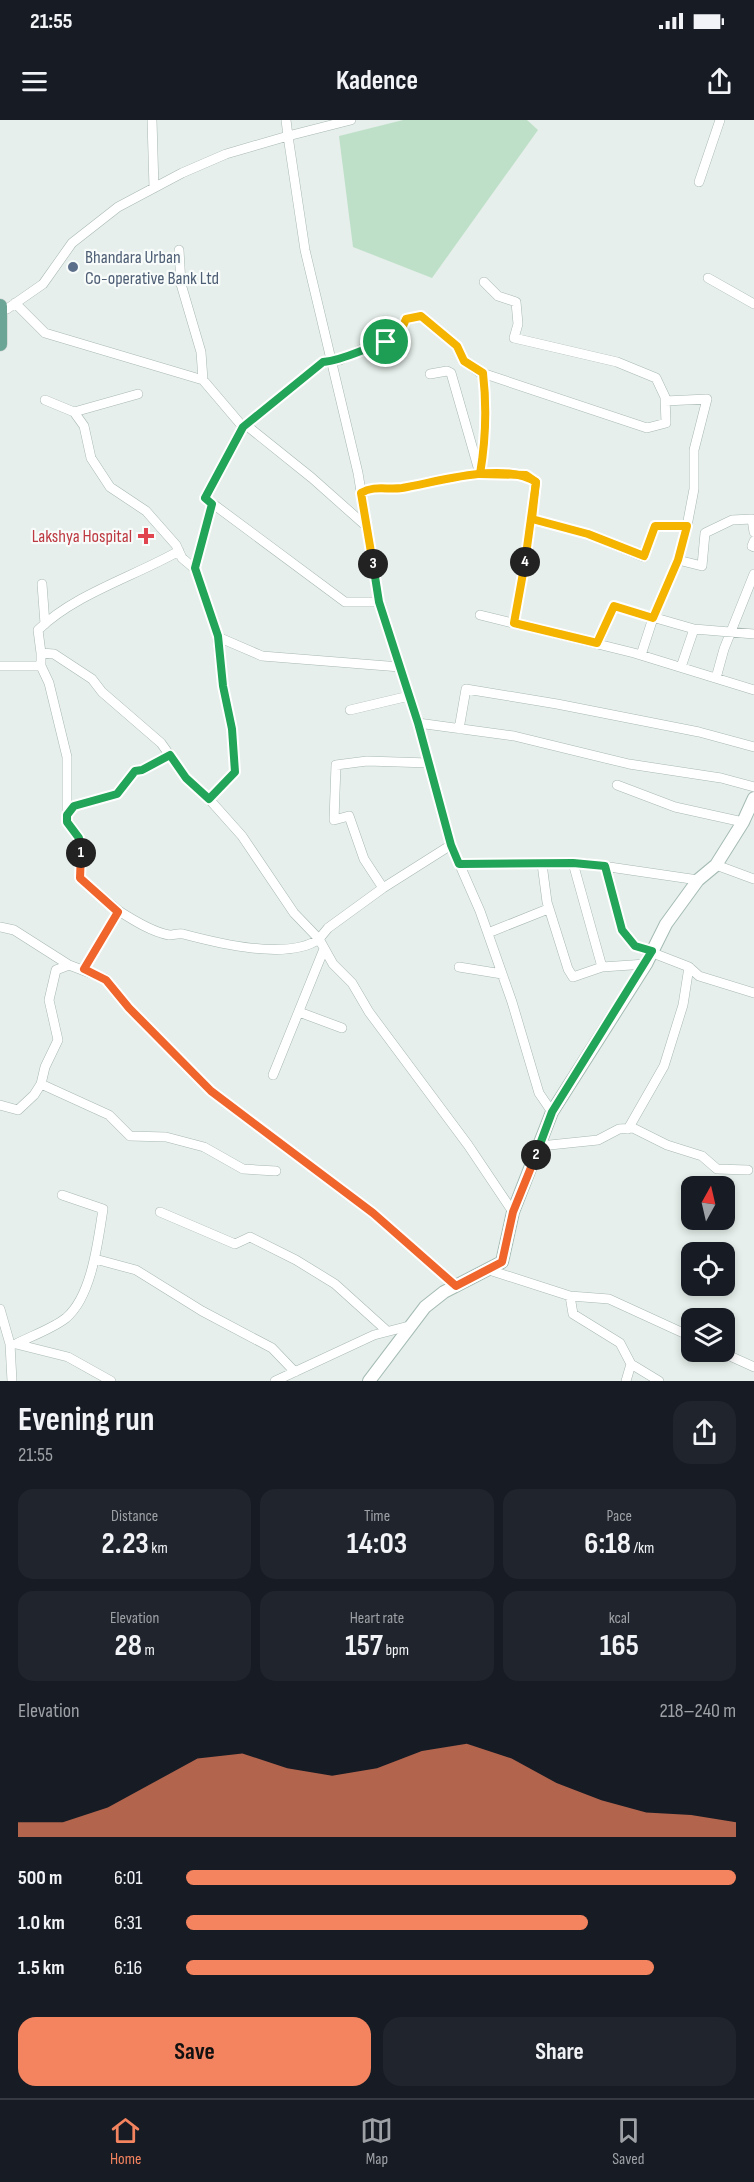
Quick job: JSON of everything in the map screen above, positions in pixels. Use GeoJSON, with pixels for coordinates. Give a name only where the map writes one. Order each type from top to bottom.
{"type":"FeatureCollection","features":[{"type":"Feature","properties":{"kind":"main road"},"geometry":{"type":"LineString","coordinates":[[0,307],[0,344]]}},
{"type":"Feature","properties":{"kind":"street"},"geometry":{"type":"LineString","coordinates":[[152,120],[154,188]]}},
{"type":"Feature","properties":{"kind":"street"},"geometry":{"type":"LineString","coordinates":[[286,120],[305,250],[361,493],[379,602],[418,723],[451,845],[488,933],[539,1093],[552,1112]]}},
{"type":"Feature","properties":{"kind":"street"},"geometry":{"type":"LineString","coordinates":[[0,307],[7,309],[43,284],[72,243],[118,207],[226,154],[351,120]]}},
{"type":"Feature","properties":{"kind":"street"},"geometry":{"type":"LineString","coordinates":[[699,183],[720,120]]}},
{"type":"Feature","properties":{"kind":"street"},"geometry":{"type":"LineString","coordinates":[[178,250],[181,284],[201,352],[203,380]]}},
{"type":"Feature","properties":{"kind":"street"},"geometry":{"type":"LineString","coordinates":[[708,278],[754,304]]}},
{"type":"Feature","properties":{"kind":"street"},"geometry":{"type":"LineString","coordinates":[[379,602],[345,602],[205,498],[244,426],[323,362],[398,338],[406,319],[421,316],[457,346],[464,361],[483,373],[647,428],[666,423],[665,401],[656,378],[617,362],[514,338],[518,324],[516,302],[498,296],[484,282]]}},
{"type":"Feature","properties":{"kind":"street"},"geometry":{"type":"LineString","coordinates":[[15,303],[45,333],[203,380],[244,426],[312,478],[366,526]]}},
{"type":"Feature","properties":{"kind":"street"},"geometry":{"type":"LineString","coordinates":[[430,374],[447,371],[451,373],[480,474]]}},
{"type":"Feature","properties":{"kind":"street"},"geometry":{"type":"LineString","coordinates":[[480,474],[486,434],[487,407],[483,373]]}},
{"type":"Feature","properties":{"kind":"street"},"geometry":{"type":"LineString","coordinates":[[74,412],[138,394]]}},
{"type":"Feature","properties":{"kind":"street"},"geometry":{"type":"LineString","coordinates":[[641,655],[653,618],[678,560],[687,526],[694,489],[694,450],[707,399],[665,401]]}},
{"type":"Feature","properties":{"kind":"street"},"geometry":{"type":"LineString","coordinates":[[45,400],[74,412],[84,426],[91,458],[110,487],[146,511],[195,568],[218,636],[223,686],[232,729],[235,772],[209,799]]}},
{"type":"Feature","properties":{"kind":"street"},"geometry":{"type":"LineString","coordinates":[[361,493],[370,488],[399,488],[480,474],[526,475],[536,482],[514,623]]}},
{"type":"Feature","properties":{"kind":"street"},"geometry":{"type":"LineString","coordinates":[[195,568],[212,504]]}},
{"type":"Feature","properties":{"kind":"street"},"geometry":{"type":"LineString","coordinates":[[532,519],[588,534],[644,556],[655,526],[687,526]]}},
{"type":"Feature","properties":{"kind":"street"},"geometry":{"type":"LineString","coordinates":[[678,560],[702,566],[705,533],[732,520],[752,519],[754,532]]}},
{"type":"Feature","properties":{"kind":"street"},"geometry":{"type":"LineString","coordinates":[[754,541],[754,547]]}},
{"type":"Feature","properties":{"kind":"street"},"geometry":{"type":"LineString","coordinates":[[179,551],[141,572],[73,602],[38,630],[41,666],[49,683],[67,757],[67,822],[79,838],[82,858],[80,878],[118,912],[170,935],[180,933],[219,945],[283,948],[309,946],[328,928],[383,888],[451,845]]}},
{"type":"Feature","properties":{"kind":"street"},"geometry":{"type":"LineString","coordinates":[[716,678],[724,649],[732,634],[754,574]]}},
{"type":"Feature","properties":{"kind":"street"},"geometry":{"type":"LineString","coordinates":[[42,584],[45,624]]}},
{"type":"Feature","properties":{"kind":"street"},"geometry":{"type":"LineString","coordinates":[[597,643],[614,606],[694,629],[732,634],[754,634]]}},
{"type":"Feature","properties":{"kind":"street"},"geometry":{"type":"LineString","coordinates":[[480,615],[641,655],[754,690]]}},
{"type":"Feature","properties":{"kind":"street"},"geometry":{"type":"LineString","coordinates":[[681,667],[694,629]]}},
{"type":"Feature","properties":{"kind":"street"},"geometry":{"type":"LineString","coordinates":[[218,636],[262,656],[400,667]]}},
{"type":"Feature","properties":{"kind":"street"},"geometry":{"type":"LineString","coordinates":[[41,652],[54,654],[92,679],[102,692],[161,743],[186,778],[209,799],[242,836],[294,913],[319,939],[333,964],[352,982],[389,1040],[468,1145],[513,1212]]}},
{"type":"Feature","properties":{"kind":"street"},"geometry":{"type":"LineString","coordinates":[[0,666],[41,666]]}},
{"type":"Feature","properties":{"kind":"street"},"geometry":{"type":"LineString","coordinates":[[459,729],[466,689],[699,732],[754,747]]}},
{"type":"Feature","properties":{"kind":"street"},"geometry":{"type":"LineString","coordinates":[[350,710],[409,696]]}},
{"type":"Feature","properties":{"kind":"street"},"geometry":{"type":"LineString","coordinates":[[418,723],[514,736],[629,764],[721,778],[754,787]]}},
{"type":"Feature","properties":{"kind":"street"},"geometry":{"type":"LineString","coordinates":[[67,815],[74,806],[117,794],[135,771],[142,770],[170,755]]}},
{"type":"Feature","properties":{"kind":"street"},"geometry":{"type":"LineString","coordinates":[[383,888],[364,859],[349,816],[334,820],[336,765],[367,761],[429,763]]}},
{"type":"Feature","properties":{"kind":"street"},"geometry":{"type":"LineString","coordinates":[[617,785],[675,807],[743,822]]}},
{"type":"Feature","properties":{"kind":"street"},"geometry":{"type":"LineString","coordinates":[[369,1381],[425,1307],[456,1286],[502,1262],[513,1212],[552,1112],[645,964],[666,924],[698,880],[716,865],[743,822],[754,798]]}},
{"type":"Feature","properties":{"kind":"street"},"geometry":{"type":"LineString","coordinates":[[459,864],[573,863],[698,880]]}},
{"type":"Feature","properties":{"kind":"street"},"geometry":{"type":"LineString","coordinates":[[573,863],[602,967]]}},
{"type":"Feature","properties":{"kind":"street"},"geometry":{"type":"LineString","coordinates":[[542,864],[548,909],[573,977],[602,967],[645,964]]}},
{"type":"Feature","properties":{"kind":"street"},"geometry":{"type":"LineString","coordinates":[[716,865],[735,874],[754,879]]}},
{"type":"Feature","properties":{"kind":"street"},"geometry":{"type":"LineString","coordinates":[[605,866],[622,930],[635,946],[688,967],[699,976],[754,993]]}},
{"type":"Feature","properties":{"kind":"street"},"geometry":{"type":"LineString","coordinates":[[488,933],[548,909]]}},
{"type":"Feature","properties":{"kind":"street"},"geometry":{"type":"LineString","coordinates":[[84,969],[118,912]]}},
{"type":"Feature","properties":{"kind":"street"},"geometry":{"type":"LineString","coordinates":[[0,927],[14,930],[69,965],[84,969],[106,980],[129,1008],[211,1091],[373,1213],[456,1286]]}},
{"type":"Feature","properties":{"kind":"street"},"geometry":{"type":"LineString","coordinates":[[273,1075],[324,949]]}},
{"type":"Feature","properties":{"kind":"street"},"geometry":{"type":"LineString","coordinates":[[0,1105],[18,1110],[34,1095],[41,1084],[45,1067],[58,1040],[51,1016],[51,986],[56,970],[69,965]]}},
{"type":"Feature","properties":{"kind":"street"},"geometry":{"type":"LineString","coordinates":[[459,967],[502,974]]}},
{"type":"Feature","properties":{"kind":"street"},"geometry":{"type":"LineString","coordinates":[[628,1129],[664,1066],[683,1005],[688,967]]}},
{"type":"Feature","properties":{"kind":"street"},"geometry":{"type":"LineString","coordinates":[[299,1011],[342,1028]]}},
{"type":"Feature","properties":{"kind":"street"},"geometry":{"type":"LineString","coordinates":[[41,1084],[109,1114],[130,1136],[166,1137],[204,1147],[243,1170],[276,1171]]}},
{"type":"Feature","properties":{"kind":"street"},"geometry":{"type":"LineString","coordinates":[[540,1146],[598,1140],[619,1129],[633,1128],[667,1145],[702,1156],[717,1169],[748,1170]]}},
{"type":"Feature","properties":{"kind":"street"},"geometry":{"type":"LineString","coordinates":[[13,1344],[66,1318],[80,1298],[95,1259],[103,1209],[62,1196]]}},
{"type":"Feature","properties":{"kind":"street"},"geometry":{"type":"LineString","coordinates":[[160,1212],[235,1244],[249,1237],[296,1260],[335,1284],[386,1330]]}},
{"type":"Feature","properties":{"kind":"street"},"geometry":{"type":"LineString","coordinates":[[95,1259],[136,1270],[202,1311],[272,1348],[296,1372]]}},
{"type":"Feature","properties":{"kind":"street"},"geometry":{"type":"LineString","coordinates":[[489,1270],[570,1296],[609,1299],[681,1332]]}},
{"type":"Feature","properties":{"kind":"street"},"geometry":{"type":"LineString","coordinates":[[570,1296],[573,1314],[620,1343],[630,1364],[659,1381]]}},
{"type":"Feature","properties":{"kind":"street"},"geometry":{"type":"LineString","coordinates":[[0,1310],[13,1344],[12,1381]]}},
{"type":"Feature","properties":{"kind":"street"},"geometry":{"type":"LineString","coordinates":[[275,1381],[386,1330],[409,1326]]}},
{"type":"Feature","properties":{"kind":"street"},"geometry":{"type":"LineString","coordinates":[[13,1344],[68,1357],[111,1381]]}},
{"type":"Feature","properties":{"kind":"street"},"geometry":{"type":"LineString","coordinates":[[735,1358],[754,1367]]}},
{"type":"Feature","properties":{"kind":"street"},"geometry":{"type":"LineString","coordinates":[[626,1381],[630,1364]]}},
{"type":"Feature","properties":{"kind":"green space"},"geometry":{"type":"Polygon","coordinates":[[[403,120],[527,120],[538,130],[432,278],[353,247],[339,136],[403,120]]]}},
{"type":"Feature","properties":{"kind":"place","name":"Bhandara Urban Co-operative Bank Ltd"},"geometry":{"type":"Point","coordinates":[73,267]}},
{"type":"Feature","properties":{"kind":"place","name":"Lakshya Hospital"},"geometry":{"type":"Point","coordinates":[146,536]}},
{"type":"Feature","properties":{"kind":"route"},"geometry":{"type":"LineString","coordinates":[[386,342],[364,348],[340,360],[323,362],[294,388],[243,427],[205,498],[212,504],[195,568],[218,636],[223,686],[232,729],[235,772],[209,799],[186,778],[170,755],[142,770],[135,771],[124,782],[117,794],[74,806],[67,815],[67,822],[79,838],[82,858],[80,878],[96,894],[108,900],[118,912],[84,969],[106,980],[129,1008],[149,1025],[211,1091],[373,1213],[411,1249],[456,1286],[502,1262],[513,1212],[552,1112],[652,951],[635,946],[622,930],[605,866],[582,863],[459,864],[451,845],[418,723],[379,602],[361,493],[370,488],[399,488],[480,474],[526,475],[536,482],[532,519],[588,534],[644,556],[655,526],[687,526],[678,560],[653,618],[614,606],[597,643],[514,623],[536,482],[526,475],[480,474],[486,434],[487,407],[483,373],[464,361],[457,346],[421,316],[406,319],[398,338],[386,342]]}}]}
